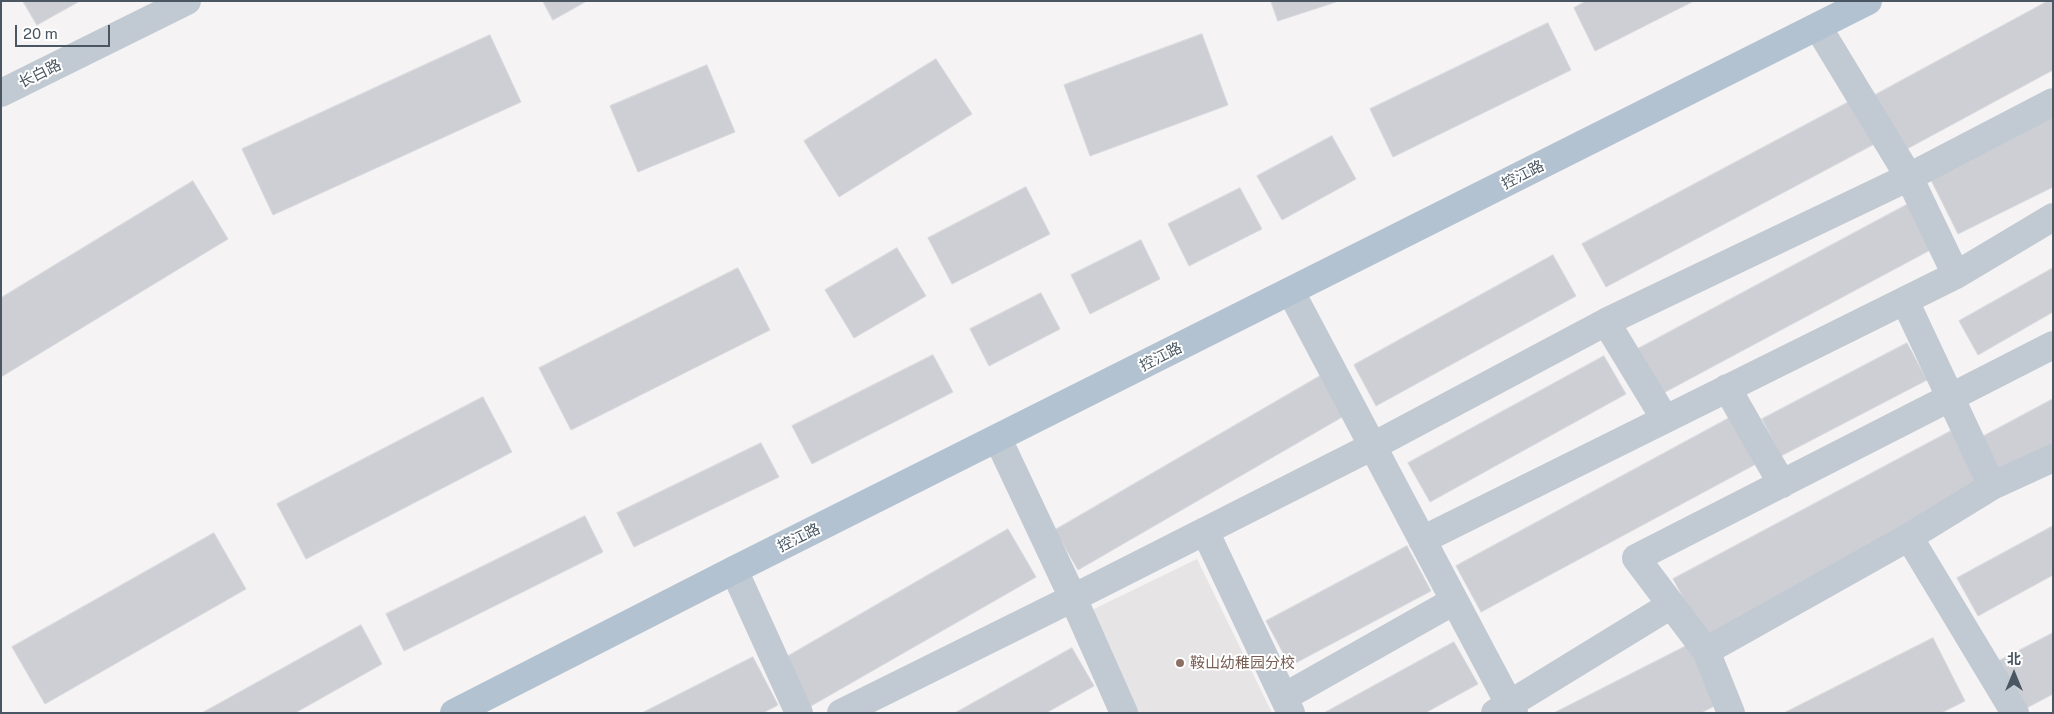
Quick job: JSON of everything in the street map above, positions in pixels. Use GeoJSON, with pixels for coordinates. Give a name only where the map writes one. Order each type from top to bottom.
{"type":"FeatureCollection","features":[{"type":"Feature","properties":{"kind":"main road","name":"控江路"},"geometry":{"type":"LineString","coordinates":[[454,713],[734,570],[1868,1]]}},
{"type":"Feature","properties":{"kind":"street","name":"长白路"},"geometry":{"type":"LineString","coordinates":[[1,93],[187,1]]}},
{"type":"Feature","properties":{"kind":"street"},"geometry":{"type":"LineString","coordinates":[[1818,26],[1909,177],[1956,275]]}},
{"type":"Feature","properties":{"kind":"street"},"geometry":{"type":"LineString","coordinates":[[841,713],[1373,446],[1606,322],[1909,177],[2053,102]]}},
{"type":"Feature","properties":{"kind":"street"},"geometry":{"type":"LineString","coordinates":[[1422,540],[1956,275],[2053,217]]}},
{"type":"Feature","properties":{"kind":"street"},"geometry":{"type":"LineString","coordinates":[[1291,292],[1454,601],[1506,710],[1671,605]]}},
{"type":"Feature","properties":{"kind":"street"},"geometry":{"type":"LineString","coordinates":[[1905,300],[1949,398],[1992,486]]}},
{"type":"Feature","properties":{"kind":"street"},"geometry":{"type":"LineString","coordinates":[[1606,322],[1665,419]]}},
{"type":"Feature","properties":{"kind":"street"},"geometry":{"type":"LineString","coordinates":[[1731,713],[1706,651],[1636,558],[2053,345]]}},
{"type":"Feature","properties":{"kind":"street"},"geometry":{"type":"LineString","coordinates":[[1728,388],[1782,484]]}},
{"type":"Feature","properties":{"kind":"street"},"geometry":{"type":"LineString","coordinates":[[998,439],[1073,598],[1119,711]]}},
{"type":"Feature","properties":{"kind":"street"},"geometry":{"type":"LineString","coordinates":[[1706,651],[1909,537],[1992,486],[2053,458]]}},
{"type":"Feature","properties":{"kind":"street"},"geometry":{"type":"LineString","coordinates":[[1205,531],[1288,705],[1454,601]]}},
{"type":"Feature","properties":{"kind":"street"},"geometry":{"type":"LineString","coordinates":[[1909,537],[2015,713]]}},
{"type":"Feature","properties":{"kind":"street"},"geometry":{"type":"LineString","coordinates":[[734,570],[799,713]]}},
{"type":"Feature","properties":{"kind":"shaded area","name":"鞍山幼稚园分校"},"geometry":{"type":"Polygon","coordinates":[[[1197,559],[1272,713],[1137,713],[1088,612],[1197,559]]]}},
{"type":"Feature","properties":{"kind":"building"},"geometry":{"type":"Polygon","coordinates":[[[23,1],[80,1],[37,25],[23,1]]]}},
{"type":"Feature","properties":{"kind":"building"},"geometry":{"type":"Polygon","coordinates":[[[543,1],[587,1],[553,20],[543,1]]]}},
{"type":"Feature","properties":{"kind":"building"},"geometry":{"type":"Polygon","coordinates":[[[1271,1],[1339,1],[1278,21],[1271,1]]]}},
{"type":"Feature","properties":{"kind":"building"},"geometry":{"type":"Polygon","coordinates":[[[1586,1],[1694,1],[1595,51],[1574,8],[1586,1]]]}},
{"type":"Feature","properties":{"kind":"building"},"geometry":{"type":"Polygon","coordinates":[[[2048,1],[2053,1],[2053,70],[1905,150],[1875,95],[2048,1]]]}},
{"type":"Feature","properties":{"kind":"building"},"geometry":{"type":"Polygon","coordinates":[[[1548,23],[1571,70],[1393,157],[1370,109],[1548,23]]]}},
{"type":"Feature","properties":{"kind":"building"},"geometry":{"type":"Polygon","coordinates":[[[1202,34],[1228,105],[1090,156],[1064,85],[1202,34]]]}},
{"type":"Feature","properties":{"kind":"building"},"geometry":{"type":"Polygon","coordinates":[[[490,35],[521,102],[273,215],[242,149],[490,35]]]}},
{"type":"Feature","properties":{"kind":"building"},"geometry":{"type":"Polygon","coordinates":[[[936,59],[972,114],[839,197],[804,141],[936,59]]]}},
{"type":"Feature","properties":{"kind":"building"},"geometry":{"type":"Polygon","coordinates":[[[707,65],[735,132],[638,172],[610,106],[707,65]]]}},
{"type":"Feature","properties":{"kind":"building"},"geometry":{"type":"Polygon","coordinates":[[[1858,97],[1882,140],[1606,287],[1582,244],[1858,97]]]}},
{"type":"Feature","properties":{"kind":"building"},"geometry":{"type":"Polygon","coordinates":[[[2053,117],[2053,187],[1958,234],[1930,178],[2053,117]]]}},
{"type":"Feature","properties":{"kind":"building"},"geometry":{"type":"Polygon","coordinates":[[[1332,136],[1356,179],[1282,220],[1257,176],[1332,136]]]}},
{"type":"Feature","properties":{"kind":"building"},"geometry":{"type":"Polygon","coordinates":[[[193,181],[228,239],[1,377],[1,298],[193,181]]]}},
{"type":"Feature","properties":{"kind":"building"},"geometry":{"type":"Polygon","coordinates":[[[1026,187],[1050,234],[952,284],[928,238],[1026,187]]]}},
{"type":"Feature","properties":{"kind":"building"},"geometry":{"type":"Polygon","coordinates":[[[1240,188],[1262,229],[1189,266],[1168,224],[1240,188]]]}},
{"type":"Feature","properties":{"kind":"building"},"geometry":{"type":"Polygon","coordinates":[[[1910,203],[1934,248],[1656,397],[1632,352],[1910,203]]]}},
{"type":"Feature","properties":{"kind":"building"},"geometry":{"type":"Polygon","coordinates":[[[1141,240],[1160,279],[1090,314],[1071,275],[1141,240]]]}},
{"type":"Feature","properties":{"kind":"building"},"geometry":{"type":"Polygon","coordinates":[[[897,248],[926,296],[854,338],[825,290],[897,248]]]}},
{"type":"Feature","properties":{"kind":"building"},"geometry":{"type":"Polygon","coordinates":[[[1553,255],[1576,296],[1376,406],[1354,365],[1553,255]]]}},
{"type":"Feature","properties":{"kind":"building"},"geometry":{"type":"Polygon","coordinates":[[[738,268],[770,330],[571,430],[539,368],[738,268]]]}},
{"type":"Feature","properties":{"kind":"building"},"geometry":{"type":"Polygon","coordinates":[[[2053,268],[2053,312],[1978,355],[1959,321],[2053,268]]]}},
{"type":"Feature","properties":{"kind":"building"},"geometry":{"type":"Polygon","coordinates":[[[1041,293],[1060,329],[989,366],[970,329],[1041,293]]]}},
{"type":"Feature","properties":{"kind":"building"},"geometry":{"type":"Polygon","coordinates":[[[1907,343],[1927,380],[1781,456],[1762,419],[1907,343]]]}},
{"type":"Feature","properties":{"kind":"building"},"geometry":{"type":"Polygon","coordinates":[[[933,355],[953,392],[812,464],[792,426],[933,355]]]}},
{"type":"Feature","properties":{"kind":"building"},"geometry":{"type":"Polygon","coordinates":[[[1604,356],[1626,394],[1430,502],[1408,463],[1604,356]]]}},
{"type":"Feature","properties":{"kind":"building"},"geometry":{"type":"Polygon","coordinates":[[[1320,376],[1344,416],[1078,570],[1055,530],[1320,376]]]}},
{"type":"Feature","properties":{"kind":"building"},"geometry":{"type":"Polygon","coordinates":[[[483,397],[512,452],[306,559],[277,504],[483,397]]]}},
{"type":"Feature","properties":{"kind":"building"},"geometry":{"type":"Polygon","coordinates":[[[2053,399],[2053,447],[2002,474],[1982,437],[2053,399]]]}},
{"type":"Feature","properties":{"kind":"building"},"geometry":{"type":"Polygon","coordinates":[[[1731,417],[1756,464],[1481,612],[1456,566],[1731,417]]]}},
{"type":"Feature","properties":{"kind":"building"},"geometry":{"type":"Polygon","coordinates":[[[1951,431],[1982,488],[1705,637],[1673,579],[1951,431]]]}},
{"type":"Feature","properties":{"kind":"building"},"geometry":{"type":"Polygon","coordinates":[[[761,443],[779,477],[634,547],[617,513],[761,443]]]}},
{"type":"Feature","properties":{"kind":"building"},"geometry":{"type":"Polygon","coordinates":[[[585,516],[603,552],[404,651],[386,614],[585,516]]]}},
{"type":"Feature","properties":{"kind":"building"},"geometry":{"type":"Polygon","coordinates":[[[2053,526],[2053,575],[1978,616],[1957,578],[2053,526]]]}},
{"type":"Feature","properties":{"kind":"building"},"geometry":{"type":"Polygon","coordinates":[[[1008,529],[1036,577],[811,706],[783,659],[1008,529]]]}},
{"type":"Feature","properties":{"kind":"building"},"geometry":{"type":"Polygon","coordinates":[[[214,533],[246,589],[45,704],[12,647],[214,533]]]}},
{"type":"Feature","properties":{"kind":"building"},"geometry":{"type":"Polygon","coordinates":[[[1407,546],[1431,591],[1290,666],[1266,621],[1407,546]]]}},
{"type":"Feature","properties":{"kind":"building"},"geometry":{"type":"Polygon","coordinates":[[[361,625],[382,664],[295,713],[202,713],[361,625]]]}},
{"type":"Feature","properties":{"kind":"building"},"geometry":{"type":"Polygon","coordinates":[[[2053,633],[2053,694],[2017,713],[1989,666],[2053,633]]]}},
{"type":"Feature","properties":{"kind":"building"},"geometry":{"type":"Polygon","coordinates":[[[1933,638],[1965,701],[1941,713],[1784,713],[1933,638]]]}},
{"type":"Feature","properties":{"kind":"building"},"geometry":{"type":"Polygon","coordinates":[[[1454,642],[1478,684],[1425,713],[1324,713],[1454,642]]]}},
{"type":"Feature","properties":{"kind":"building"},"geometry":{"type":"Polygon","coordinates":[[[1694,642],[1724,701],[1701,713],[1554,713],[1694,642]]]}},
{"type":"Feature","properties":{"kind":"building"},"geometry":{"type":"Polygon","coordinates":[[[1072,648],[1094,686],[1046,713],[955,713],[1072,648]]]}},
{"type":"Feature","properties":{"kind":"building"},"geometry":{"type":"Polygon","coordinates":[[[753,657],[778,705],[763,713],[642,713],[753,657]]]}},
{"type":"Feature","properties":{"kind":"place","name":"鞍山幼稚园分校"},"geometry":{"type":"Point","coordinates":[1180,663]}}]}
